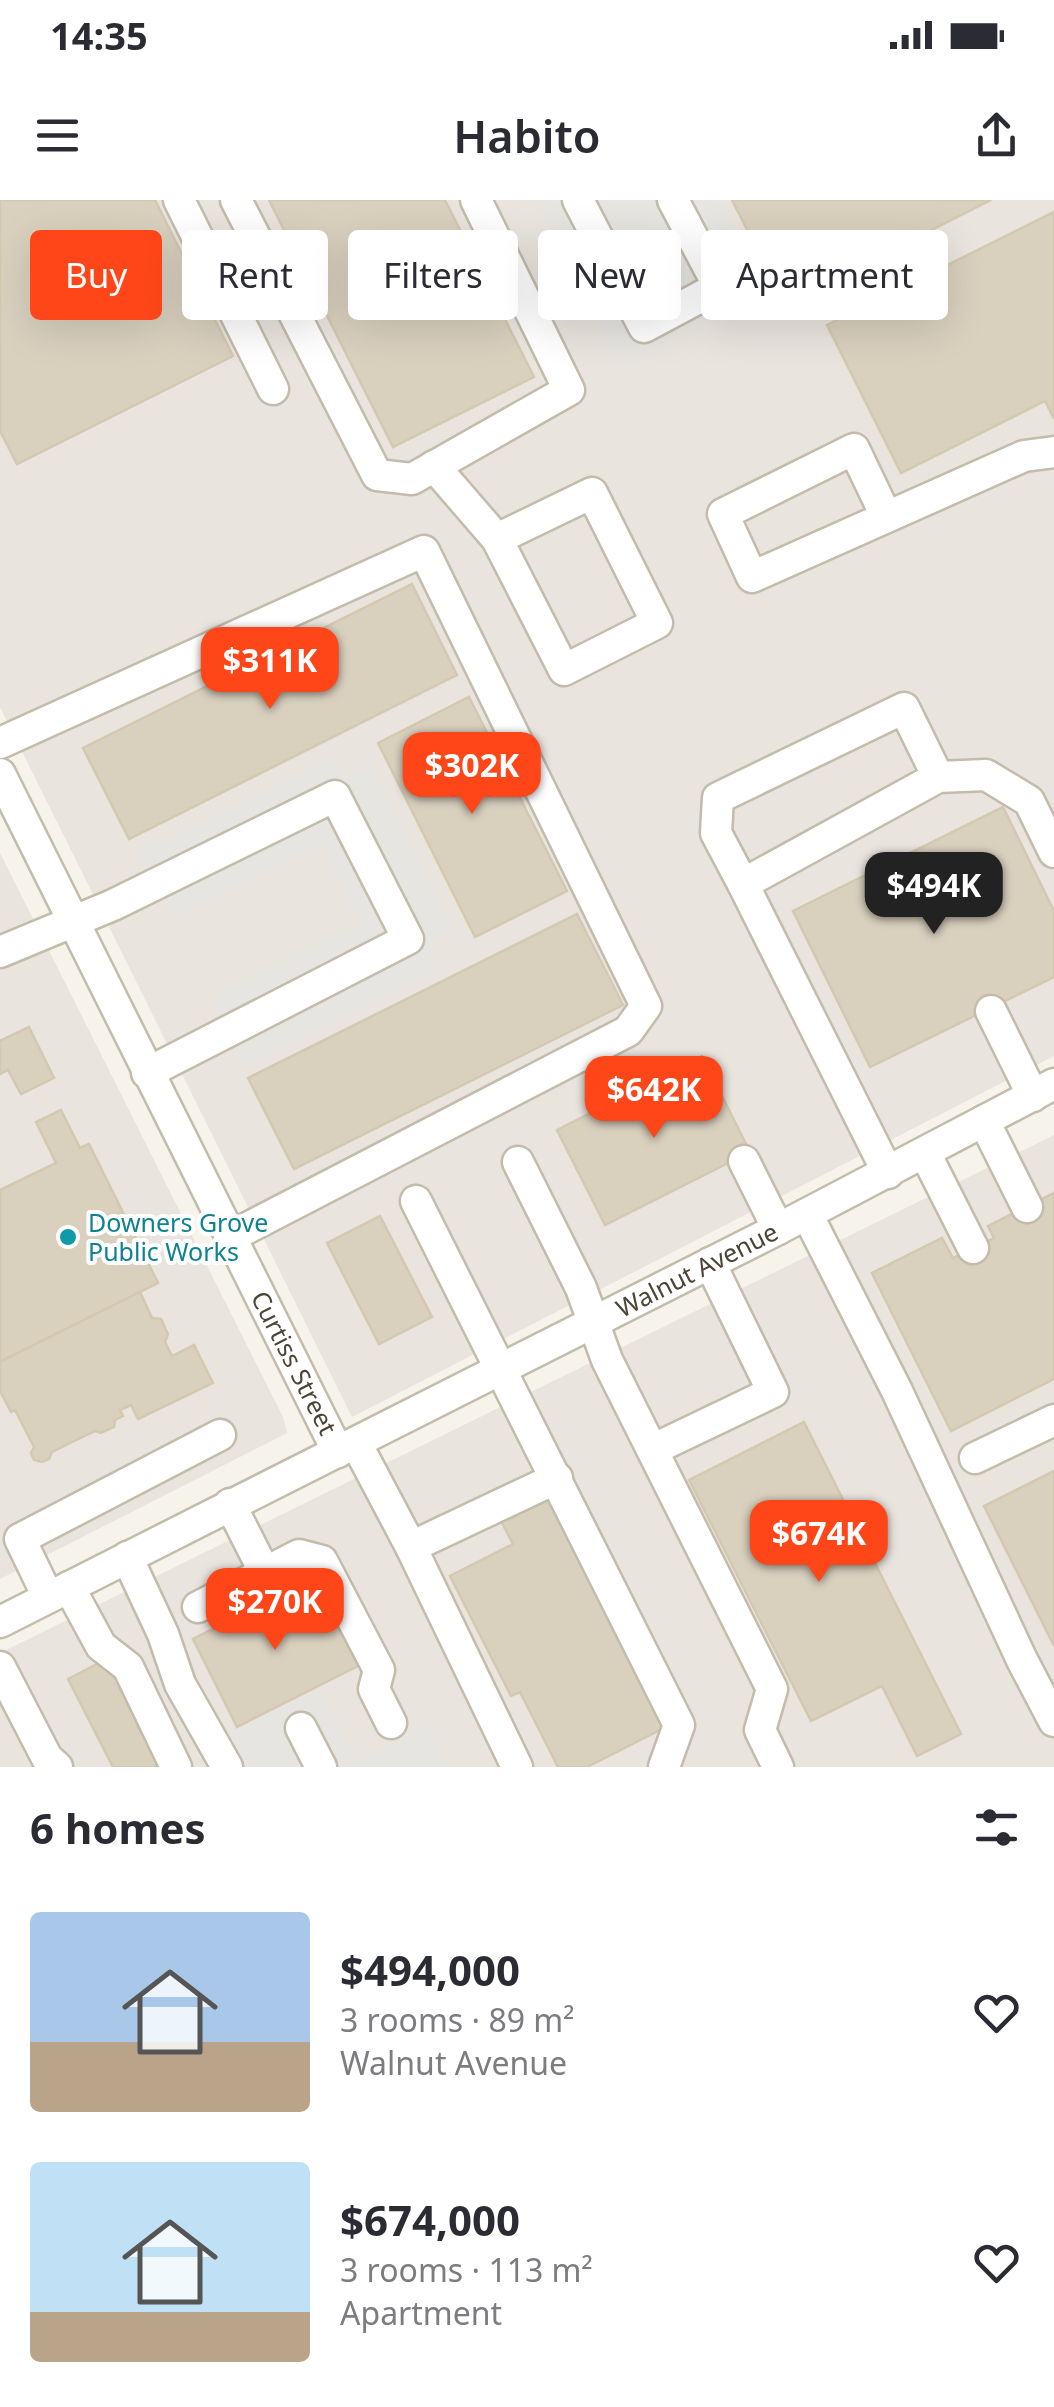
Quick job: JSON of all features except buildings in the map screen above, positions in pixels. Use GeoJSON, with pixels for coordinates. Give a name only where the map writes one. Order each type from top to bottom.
{"type":"FeatureCollection","features":[{"type":"Feature","properties":{"kind":"street"},"geometry":{"type":"LineString","coordinates":[[179,200],[272,389]]}},
{"type":"Feature","properties":{"kind":"street"},"geometry":{"type":"LineString","coordinates":[[236,200],[377,475],[412,478],[569,390],[476,200]]}},
{"type":"Feature","properties":{"kind":"street"},"geometry":{"type":"LineString","coordinates":[[578,200],[644,327],[719,287],[673,200]]}},
{"type":"Feature","properties":{"kind":"street"},"geometry":{"type":"LineString","coordinates":[[886,516],[854,449],[723,514],[752,577],[1024,456],[1054,452]]}},
{"type":"Feature","properties":{"kind":"street"},"geometry":{"type":"LineString","coordinates":[[434,466],[497,539],[564,670],[657,623],[592,493],[497,539]]}},
{"type":"Feature","properties":{"kind":"street"},"geometry":{"type":"LineString","coordinates":[[0,743],[424,551],[646,1006],[628,1031],[230,1237]]}},
{"type":"Feature","properties":{"kind":"street"},"geometry":{"type":"LineString","coordinates":[[888,1172],[716,833],[718,798],[904,708],[938,777]]}},
{"type":"Feature","properties":{"kind":"street","name":"Curtiss Street"},"geometry":{"type":"LineString","coordinates":[[0,774],[230,1237],[347,1448],[0,1622]]}},
{"type":"Feature","properties":{"kind":"street"},"geometry":{"type":"LineString","coordinates":[[742,884],[938,777],[986,775],[1029,801],[1054,852]]}},
{"type":"Feature","properties":{"kind":"street"},"geometry":{"type":"LineString","coordinates":[[0,952],[113,905],[335,796],[408,939],[147,1073]]}},
{"type":"Feature","properties":{"kind":"street"},"geometry":{"type":"LineString","coordinates":[[992,1011],[1043,1090]]}},
{"type":"Feature","properties":{"kind":"street","name":"Walnut Avenue"},"geometry":{"type":"LineString","coordinates":[[347,1448],[1043,1090]]}},
{"type":"Feature","properties":{"kind":"street"},"geometry":{"type":"LineString","coordinates":[[984,1122],[1027,1207]]}},
{"type":"Feature","properties":{"kind":"street"},"geometry":{"type":"LineString","coordinates":[[925,1152],[973,1248]]}},
{"type":"Feature","properties":{"kind":"street"},"geometry":{"type":"LineString","coordinates":[[744,1161],[778,1229]]}},
{"type":"Feature","properties":{"kind":"street"},"geometry":{"type":"LineString","coordinates":[[518,1162],[581,1288],[607,1360],[772,1690],[760,1730],[778,1767]]}},
{"type":"Feature","properties":{"kind":"street"},"geometry":{"type":"LineString","coordinates":[[416,1201],[679,1726],[664,1767]]}},
{"type":"Feature","properties":{"kind":"street"},"geometry":{"type":"LineString","coordinates":[[807,1214],[897,1391],[1054,1721]]}},
{"type":"Feature","properties":{"kind":"street"},"geometry":{"type":"LineString","coordinates":[[654,1449],[773,1392],[710,1263]]}},
{"type":"Feature","properties":{"kind":"street"},"geometry":{"type":"LineString","coordinates":[[975,1458],[1054,1420]]}},
{"type":"Feature","properties":{"kind":"street"},"geometry":{"type":"LineString","coordinates":[[176,1767],[128,1667],[101,1646],[10,1531],[220,1436]]}},
{"type":"Feature","properties":{"kind":"street"},"geometry":{"type":"LineString","coordinates":[[347,1448],[411,1548],[517,1767]]}},
{"type":"Feature","properties":{"kind":"street"},"geometry":{"type":"LineString","coordinates":[[411,1548],[556,1478]]}},
{"type":"Feature","properties":{"kind":"street"},"geometry":{"type":"LineString","coordinates":[[230,1504],[265,1572]]}},
{"type":"Feature","properties":{"kind":"street"},"geometry":{"type":"LineString","coordinates":[[198,1607],[299,1555],[322,1560],[379,1670],[374,1689],[391,1723]]}},
{"type":"Feature","properties":{"kind":"street"},"geometry":{"type":"LineString","coordinates":[[127,1557],[163,1634],[180,1684],[227,1767]]}},
{"type":"Feature","properties":{"kind":"street"},"geometry":{"type":"LineString","coordinates":[[0,1667],[47,1758],[57,1767]]}},
{"type":"Feature","properties":{"kind":"street"},"geometry":{"type":"LineString","coordinates":[[301,1728],[321,1767]]}},
{"type":"Feature","properties":{"kind":"shaded area"},"geometry":{"type":"Polygon","coordinates":[[[0,200],[1054,200],[1054,1056],[352,1417],[0,707],[0,200]]]}},
{"type":"Feature","properties":{"kind":"shaded area"},"geometry":{"type":"Polygon","coordinates":[[[539,200],[721,200],[736,230],[701,230],[701,320],[708,320],[622,364],[600,320],[681,320],[681,230],[554,230],[539,200]]]}},
{"type":"Feature","properties":{"kind":"shaded area"},"geometry":{"type":"Polygon","coordinates":[[[333,756],[344,778],[372,767],[453,930],[428,945],[439,967],[243,1065],[210,999],[360,924],[319,842],[170,917],[137,852],[333,756]]]}},
{"type":"Feature","properties":{"kind":"shaded area"},"geometry":{"type":"Polygon","coordinates":[[[0,853],[283,1417],[287,1433],[0,1579],[0,853]]]}},
{"type":"Feature","properties":{"kind":"shaded area"},"geometry":{"type":"Polygon","coordinates":[[[1054,1135],[1054,1767],[0,1767],[0,1653],[1054,1135]]]}},
{"type":"Feature","properties":{"kind":"shaded area"},"geometry":{"type":"Polygon","coordinates":[[[317,1689],[354,1761],[428,1724],[450,1767],[209,1767],[199,1748],[317,1689]]]}},
{"type":"Feature","properties":{"kind":"place","name":"Downers Grove Public Works"},"geometry":{"type":"Point","coordinates":[68,1237]}}]}
